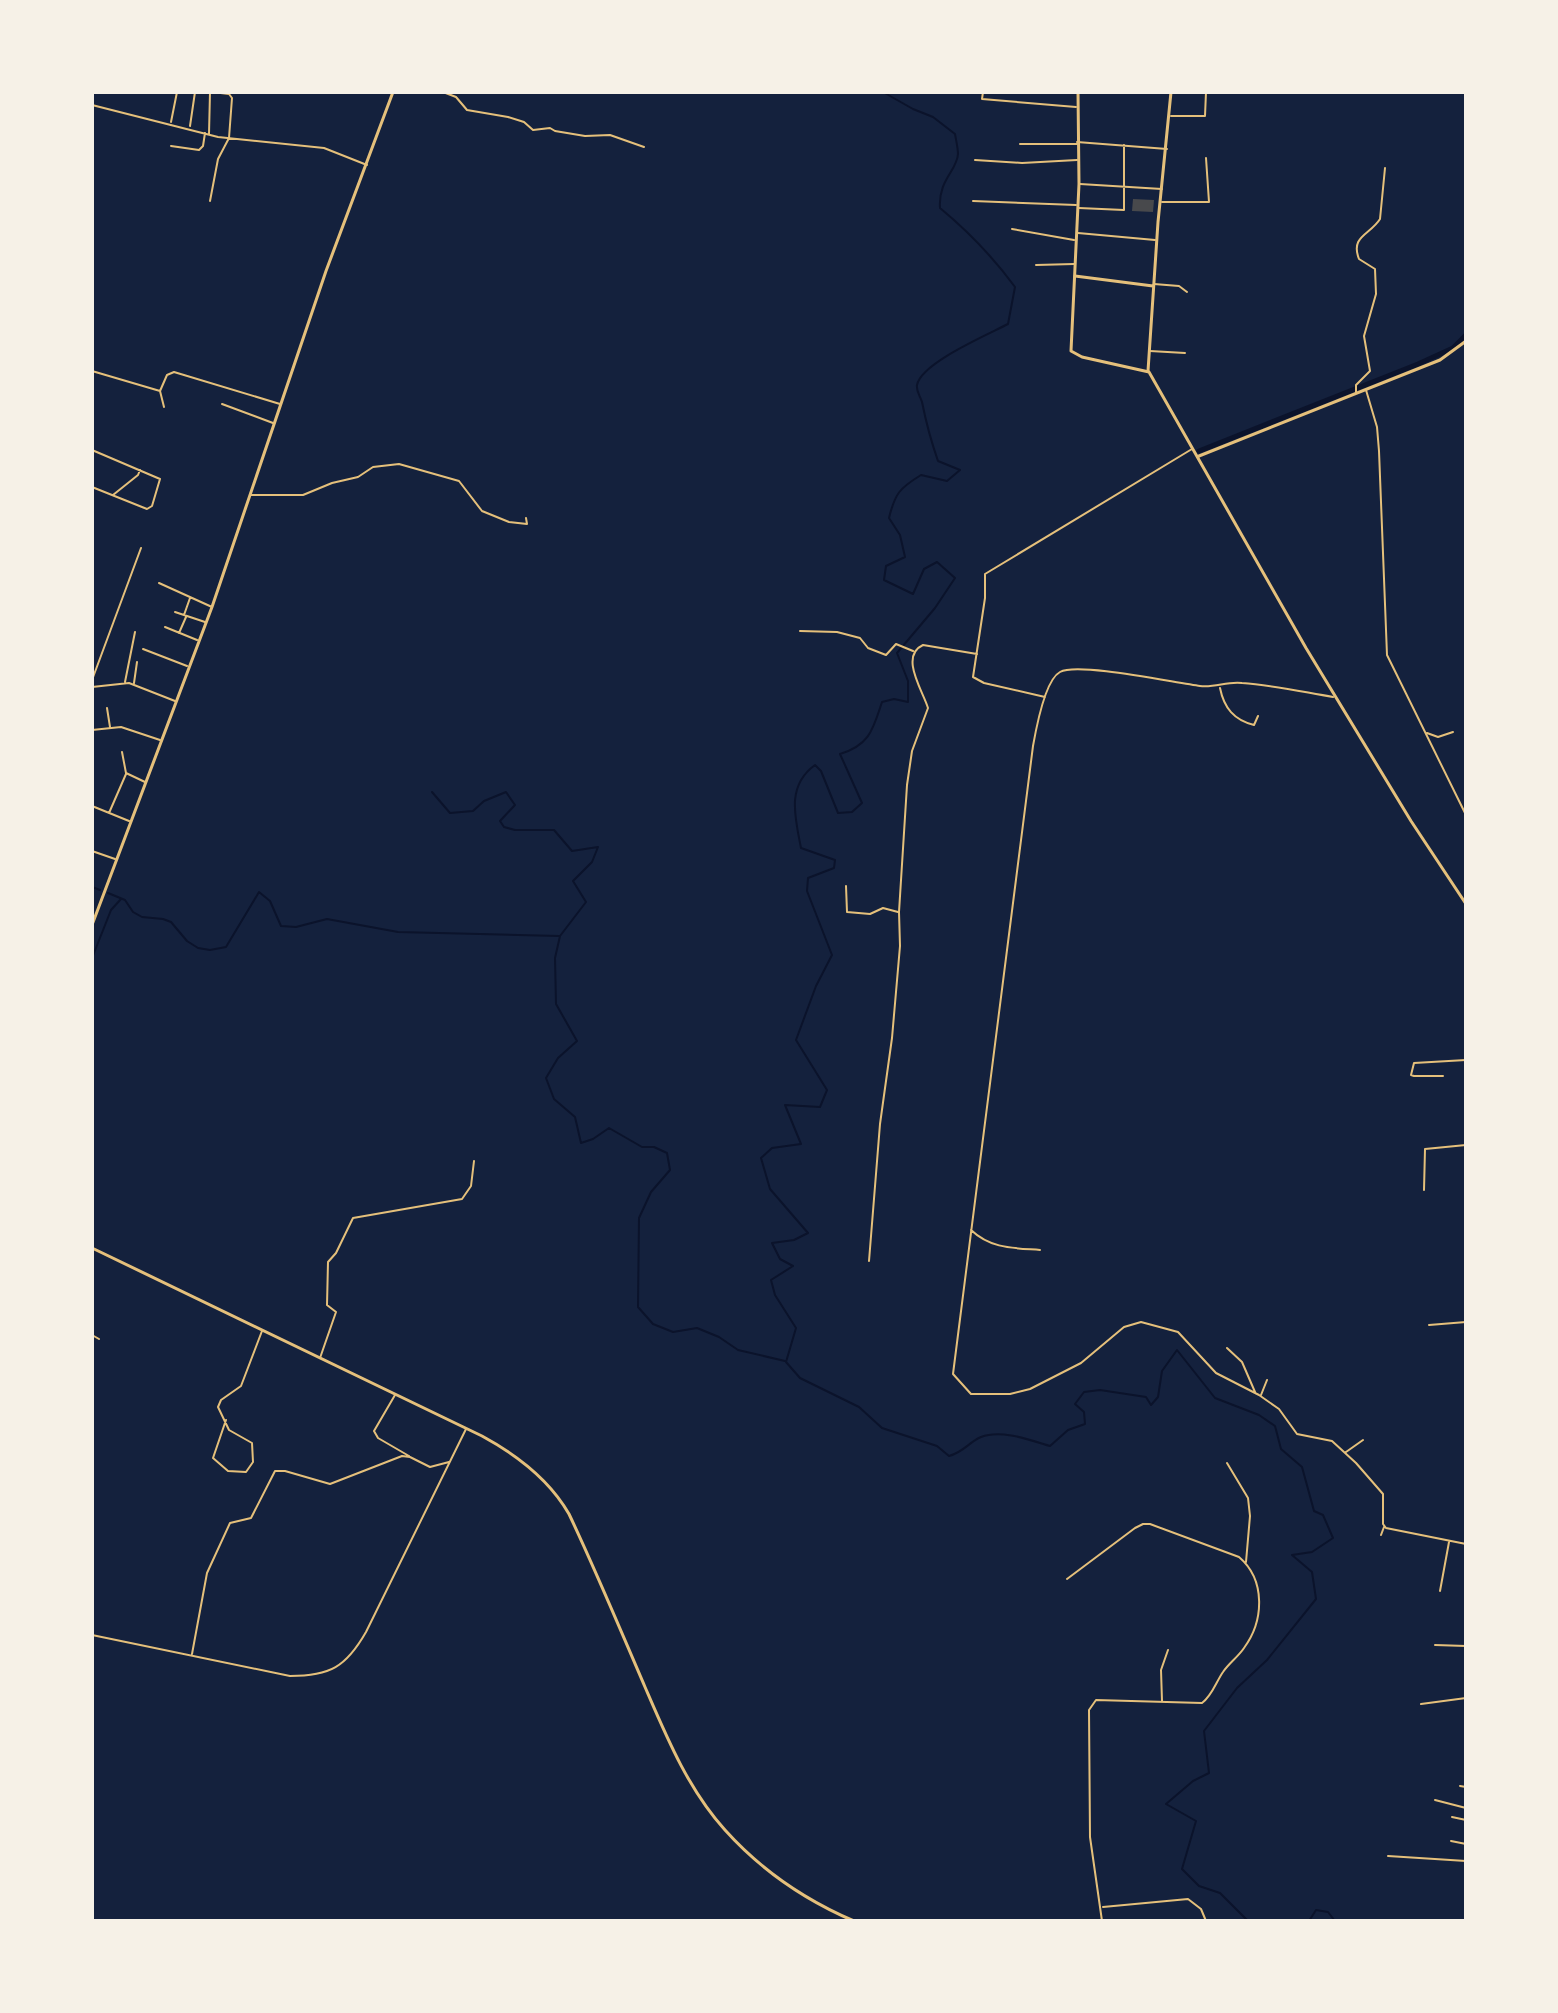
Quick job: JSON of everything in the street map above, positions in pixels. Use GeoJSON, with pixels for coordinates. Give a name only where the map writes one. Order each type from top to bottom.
{"type":"FeatureCollection","features":[{"type":"Feature","properties":{"kind":"main road"},"geometry":{"type":"LineString","coordinates":[[92,925],[212,607],[326,271],[393,92]]}},
{"type":"Feature","properties":{"kind":"main road"},"geometry":{"type":"LineString","coordinates":[[1078,92],[1079,184],[1071,351],[1082,357],[1148,371]]}},
{"type":"Feature","properties":{"kind":"main road"},"geometry":{"type":"LineString","coordinates":[[1171,92],[1148,371],[1336,698],[1466,904]]}},
{"type":"Feature","properties":{"kind":"main road"},"geometry":{"type":"LineString","coordinates":[[1075,276],[1154,285]]}},
{"type":"Feature","properties":{"kind":"main road"},"geometry":{"type":"LineString","coordinates":[[1199,456],[1440,360],[1466,341]]}},
{"type":"Feature","properties":{"kind":"main road"},"geometry":{"type":"LineString","coordinates":[[92,1248],[467,1428],[524,1463],[564,1505],[674,1753],[714,1817],[777,1878],[824,1908],[854,1921]]}},
{"type":"Feature","properties":{"kind":"street"},"geometry":{"type":"LineString","coordinates":[[171,124],[177,92]]}},
{"type":"Feature","properties":{"kind":"street"},"geometry":{"type":"LineString","coordinates":[[190,128],[195,92]]}},
{"type":"Feature","properties":{"kind":"street"},"geometry":{"type":"LineString","coordinates":[[171,146],[199,150],[207,134],[211,92],[232,96],[229,138],[218,159],[210,201]]}},
{"type":"Feature","properties":{"kind":"street"},"geometry":{"type":"LineString","coordinates":[[443,92],[456,97],[467,110],[508,117],[524,122],[533,130],[550,128],[585,136],[610,135],[644,147]]}},
{"type":"Feature","properties":{"kind":"street"},"geometry":{"type":"LineString","coordinates":[[983,92],[982,99],[1077,108]]}},
{"type":"Feature","properties":{"kind":"street"},"geometry":{"type":"LineString","coordinates":[[1171,116],[1205,116],[1206,92]]}},
{"type":"Feature","properties":{"kind":"street"},"geometry":{"type":"LineString","coordinates":[[92,105],[207,134],[324,148],[367,165]]}},
{"type":"Feature","properties":{"kind":"street"},"geometry":{"type":"LineString","coordinates":[[1020,144],[1077,143],[1167,149]]}},
{"type":"Feature","properties":{"kind":"street"},"geometry":{"type":"LineString","coordinates":[[973,201],[1124,210],[1124,145]]}},
{"type":"Feature","properties":{"kind":"street"},"geometry":{"type":"LineString","coordinates":[[1160,202],[1209,202],[1206,158]]}},
{"type":"Feature","properties":{"kind":"street"},"geometry":{"type":"LineString","coordinates":[[975,160],[1022,163],[1078,160]]}},
{"type":"Feature","properties":{"kind":"street"},"geometry":{"type":"LineString","coordinates":[[1356,393],[1356,385],[1370,371],[1364,336],[1373,312],[1377,283],[1375,269],[1359,259],[1356,247],[1361,235],[1380,219],[1385,168]]}},
{"type":"Feature","properties":{"kind":"street"},"geometry":{"type":"LineString","coordinates":[[1079,184],[1162,189]]}},
{"type":"Feature","properties":{"kind":"street"},"geometry":{"type":"LineString","coordinates":[[1012,229],[1077,240]]}},
{"type":"Feature","properties":{"kind":"street"},"geometry":{"type":"LineString","coordinates":[[1077,233],[1157,240]]}},
{"type":"Feature","properties":{"kind":"street"},"geometry":{"type":"LineString","coordinates":[[1036,265],[1075,264]]}},
{"type":"Feature","properties":{"kind":"street"},"geometry":{"type":"LineString","coordinates":[[1154,285],[1179,286],[1187,292]]}},
{"type":"Feature","properties":{"kind":"street"},"geometry":{"type":"LineString","coordinates":[[1149,351],[1185,353]]}},
{"type":"Feature","properties":{"kind":"street"},"geometry":{"type":"LineString","coordinates":[[92,371],[160,391]]}},
{"type":"Feature","properties":{"kind":"street"},"geometry":{"type":"LineString","coordinates":[[164,407],[160,391],[167,375],[174,372],[280,404]]}},
{"type":"Feature","properties":{"kind":"street"},"geometry":{"type":"LineString","coordinates":[[1366,389],[1378,436],[1386,648],[1389,660],[1466,815]]}},
{"type":"Feature","properties":{"kind":"street"},"geometry":{"type":"LineString","coordinates":[[222,404],[274,423]]}},
{"type":"Feature","properties":{"kind":"street"},"geometry":{"type":"LineString","coordinates":[[1046,697],[976,680],[973,674],[987,573],[1194,448]]}},
{"type":"Feature","properties":{"kind":"street"},"geometry":{"type":"LineString","coordinates":[[92,450],[160,479],[152,506],[147,509],[92,487]]}},
{"type":"Feature","properties":{"kind":"street"},"geometry":{"type":"LineString","coordinates":[[249,495],[303,495],[358,477],[373,467],[399,464],[459,481],[482,511],[509,522],[527,524],[526,518]]}},
{"type":"Feature","properties":{"kind":"street"},"geometry":{"type":"LineString","coordinates":[[113,495],[138,475],[140,469]]}},
{"type":"Feature","properties":{"kind":"street"},"geometry":{"type":"LineString","coordinates":[[92,680],[141,548]]}},
{"type":"Feature","properties":{"kind":"street"},"geometry":{"type":"LineString","coordinates":[[159,583],[212,607]]}},
{"type":"Feature","properties":{"kind":"street"},"geometry":{"type":"LineString","coordinates":[[179,633],[191,597]]}},
{"type":"Feature","properties":{"kind":"street"},"geometry":{"type":"LineString","coordinates":[[175,612],[206,623]]}},
{"type":"Feature","properties":{"kind":"street"},"geometry":{"type":"LineString","coordinates":[[165,627],[199,641]]}},
{"type":"Feature","properties":{"kind":"street"},"geometry":{"type":"LineString","coordinates":[[800,631],[837,632],[860,638],[868,648],[886,655],[895,644],[914,651]]}},
{"type":"Feature","properties":{"kind":"street"},"geometry":{"type":"LineString","coordinates":[[125,683],[135,632]]}},
{"type":"Feature","properties":{"kind":"street"},"geometry":{"type":"LineString","coordinates":[[914,651],[923,645],[977,654]]}},
{"type":"Feature","properties":{"kind":"street"},"geometry":{"type":"LineString","coordinates":[[143,649],[189,667]]}},
{"type":"Feature","properties":{"kind":"street"},"geometry":{"type":"LineString","coordinates":[[869,1261],[880,1124],[900,946],[899,912],[910,764],[928,708],[913,666],[914,651]]}},
{"type":"Feature","properties":{"kind":"street"},"geometry":{"type":"LineString","coordinates":[[134,683],[137,662]]}},
{"type":"Feature","properties":{"kind":"street"},"geometry":{"type":"LineString","coordinates":[[1336,698],[1243,683],[1198,686],[1136,674],[1070,670],[1061,671],[1053,678],[1036,725],[953,1374],[971,1394],[1010,1394],[1030,1389],[1081,1363],[1124,1327],[1136,1322],[1178,1332],[1208,1367],[1279,1409],[1299,1435],[1329,1439],[1345,1452],[1383,1496],[1384,1526],[1381,1535]]}},
{"type":"Feature","properties":{"kind":"street"},"geometry":{"type":"LineString","coordinates":[[92,687],[134,683],[175,701]]}},
{"type":"Feature","properties":{"kind":"street"},"geometry":{"type":"LineString","coordinates":[[1219,687],[1234,717],[1254,725],[1258,716]]}},
{"type":"Feature","properties":{"kind":"street"},"geometry":{"type":"LineString","coordinates":[[107,708],[110,728]]}},
{"type":"Feature","properties":{"kind":"street"},"geometry":{"type":"LineString","coordinates":[[92,730],[127,728],[161,740]]}},
{"type":"Feature","properties":{"kind":"street"},"geometry":{"type":"LineString","coordinates":[[1426,733],[1431,732],[1438,737],[1453,732]]}},
{"type":"Feature","properties":{"kind":"street"},"geometry":{"type":"LineString","coordinates":[[109,813],[126,773],[122,752]]}},
{"type":"Feature","properties":{"kind":"street"},"geometry":{"type":"LineString","coordinates":[[126,773],[146,782]]}},
{"type":"Feature","properties":{"kind":"street"},"geometry":{"type":"LineString","coordinates":[[92,806],[130,821]]}},
{"type":"Feature","properties":{"kind":"street"},"geometry":{"type":"LineString","coordinates":[[92,851],[116,859]]}},
{"type":"Feature","properties":{"kind":"street"},"geometry":{"type":"LineString","coordinates":[[846,886],[847,912],[870,914],[883,908],[899,912]]}},
{"type":"Feature","properties":{"kind":"street"},"geometry":{"type":"LineString","coordinates":[[1443,1076],[1411,1075],[1413,1065],[1466,1060]]}},
{"type":"Feature","properties":{"kind":"street"},"geometry":{"type":"LineString","coordinates":[[1424,1190],[1425,1149],[1466,1145]]}},
{"type":"Feature","properties":{"kind":"street"},"geometry":{"type":"LineString","coordinates":[[320,1358],[336,1312],[327,1305],[328,1260],[336,1253],[352,1220],[462,1199],[470,1191],[474,1161]]}},
{"type":"Feature","properties":{"kind":"street"},"geometry":{"type":"LineString","coordinates":[[970,1229],[996,1246],[1040,1250]]}},
{"type":"Feature","properties":{"kind":"street"},"geometry":{"type":"LineString","coordinates":[[1429,1325],[1466,1322]]}},
{"type":"Feature","properties":{"kind":"street"},"geometry":{"type":"LineString","coordinates":[[226,1420],[213,1457],[228,1471],[246,1472],[253,1462],[252,1443],[232,1433],[226,1420],[218,1407],[241,1386],[262,1330]]}},
{"type":"Feature","properties":{"kind":"street"},"geometry":{"type":"LineString","coordinates":[[92,1335],[99,1339]]}},
{"type":"Feature","properties":{"kind":"street"},"geometry":{"type":"LineString","coordinates":[[1227,1348],[1242,1362],[1255,1393]]}},
{"type":"Feature","properties":{"kind":"street"},"geometry":{"type":"LineString","coordinates":[[1261,1396],[1267,1380]]}},
{"type":"Feature","properties":{"kind":"street"},"geometry":{"type":"LineString","coordinates":[[395,1394],[374,1431],[378,1438],[430,1467],[450,1462]]}},
{"type":"Feature","properties":{"kind":"street"},"geometry":{"type":"LineString","coordinates":[[92,1635],[290,1676],[313,1676],[336,1668],[345,1661],[366,1632],[467,1428]]}},
{"type":"Feature","properties":{"kind":"street"},"geometry":{"type":"LineString","coordinates":[[1345,1452],[1363,1440]]}},
{"type":"Feature","properties":{"kind":"street"},"geometry":{"type":"LineString","coordinates":[[192,1655],[212,1559],[230,1523],[251,1518],[275,1471],[330,1484],[394,1459],[410,1457]]}},
{"type":"Feature","properties":{"kind":"street"},"geometry":{"type":"LineString","coordinates":[[1227,1463],[1248,1498],[1250,1516],[1245,1563]]}},
{"type":"Feature","properties":{"kind":"street"},"geometry":{"type":"LineString","coordinates":[[1067,1579],[1143,1524],[1231,1553],[1245,1563],[1256,1580],[1260,1607],[1245,1647],[1224,1670],[1207,1699],[1196,1704],[1096,1700],[1090,1706],[1090,1837],[1102,1921]]}},
{"type":"Feature","properties":{"kind":"street"},"geometry":{"type":"LineString","coordinates":[[1384,1526],[1466,1544]]}},
{"type":"Feature","properties":{"kind":"street"},"geometry":{"type":"LineString","coordinates":[[1440,1591],[1449,1541]]}},
{"type":"Feature","properties":{"kind":"street"},"geometry":{"type":"LineString","coordinates":[[1435,1645],[1466,1646]]}},
{"type":"Feature","properties":{"kind":"street"},"geometry":{"type":"LineString","coordinates":[[1163,1702],[1161,1665],[1168,1650]]}},
{"type":"Feature","properties":{"kind":"street"},"geometry":{"type":"LineString","coordinates":[[1421,1704],[1466,1698]]}},
{"type":"Feature","properties":{"kind":"street"},"geometry":{"type":"LineString","coordinates":[[1460,1786],[1466,1787]]}},
{"type":"Feature","properties":{"kind":"street"},"geometry":{"type":"LineString","coordinates":[[1435,1800],[1466,1808]]}},
{"type":"Feature","properties":{"kind":"street"},"geometry":{"type":"LineString","coordinates":[[1452,1817],[1466,1820]]}},
{"type":"Feature","properties":{"kind":"street"},"geometry":{"type":"LineString","coordinates":[[1451,1841],[1466,1844]]}},
{"type":"Feature","properties":{"kind":"street"},"geometry":{"type":"LineString","coordinates":[[1388,1856],[1466,1861]]}},
{"type":"Feature","properties":{"kind":"street"},"geometry":{"type":"LineString","coordinates":[[1101,1907],[1188,1899],[1201,1909],[1206,1921]]}},
{"type":"Feature","properties":{"kind":"building"},"geometry":{"type":"Polygon","coordinates":[[[1133,199],[1154,200],[1153,212],[1132,211],[1133,199]]]}},
{"type":"Feature","properties":{"kind":"waterway"},"geometry":{"type":"LineString","coordinates":[[883,92],[933,117],[955,134],[957,160],[942,190],[940,208],[980,245],[1015,287],[1008,324],[942,359],[921,377],[917,385],[938,461],[960,470],[947,481],[921,475],[896,497],[889,518],[900,535],[905,557],[886,566],[884,580],[913,594],[924,569],[937,562],[955,578],[935,608],[897,653],[908,681],[908,702],[894,699],[882,702],[869,735],[858,746],[840,754],[862,803],[852,812],[838,813],[821,771],[815,765],[806,773],[796,792],[795,814],[801,848],[835,860],[834,868],[808,878],[807,891],[832,955],[816,986],[796,1040],[827,1090],[820,1107],[785,1105],[801,1144],[772,1148],[761,1158],[770,1189],[808,1233],[794,1240],[772,1243],[780,1259],[793,1266],[771,1280],[775,1295],[796,1328],[786,1362],[800,1378],[859,1407],[882,1428],[937,1446],[949,1456],[977,1439],[997,1434],[1050,1446],[1068,1430],[1085,1424],[1084,1412],[1075,1404],[1084,1392],[1100,1390],[1146,1397],[1151,1405],[1158,1397],[1162,1371],[1177,1350],[1215,1398],[1259,1415],[1275,1426],[1281,1449],[1302,1467],[1314,1511],[1323,1515],[1333,1538],[1312,1552],[1292,1555],[1312,1572],[1316,1599],[1267,1660],[1237,1688],[1204,1731],[1209,1773],[1193,1781],[1166,1804],[1196,1821],[1182,1869],[1199,1886],[1220,1893],[1248,1921]]}},
{"type":"Feature","properties":{"kind":"waterway"},"geometry":{"type":"LineString","coordinates":[[1199,451],[1418,364],[1453,348],[1466,335]]}},
{"type":"Feature","properties":{"kind":"waterway"},"geometry":{"type":"LineString","coordinates":[[432,792],[450,813],[473,811],[484,801],[506,792],[515,805],[500,821],[504,827],[554,830],[572,851],[598,847],[592,862],[573,881],[586,902],[560,936],[555,958],[556,1004],[577,1041],[558,1058],[546,1078],[554,1099],[575,1117],[581,1143],[609,1128],[642,1147],[654,1147],[667,1153],[670,1170],[651,1192],[639,1218],[638,1307],[653,1324],[673,1332],[697,1328],[719,1337],[738,1350],[785,1361]]}},
{"type":"Feature","properties":{"kind":"waterway"},"geometry":{"type":"LineString","coordinates":[[92,887],[100,890]]}},
{"type":"Feature","properties":{"kind":"waterway"},"geometry":{"type":"LineString","coordinates":[[108,893],[125,900],[133,912],[142,917],[171,922],[187,941],[198,948],[210,950],[226,947],[259,892],[270,901],[281,926],[296,927],[327,919],[398,932],[559,936]]}},
{"type":"Feature","properties":{"kind":"waterway"},"geometry":{"type":"LineString","coordinates":[[92,958],[111,910],[121,899]]}},
{"type":"Feature","properties":{"kind":"waterway"},"geometry":{"type":"LineString","coordinates":[[1309,1921],[1316,1910],[1328,1912],[1335,1921]]}}]}
